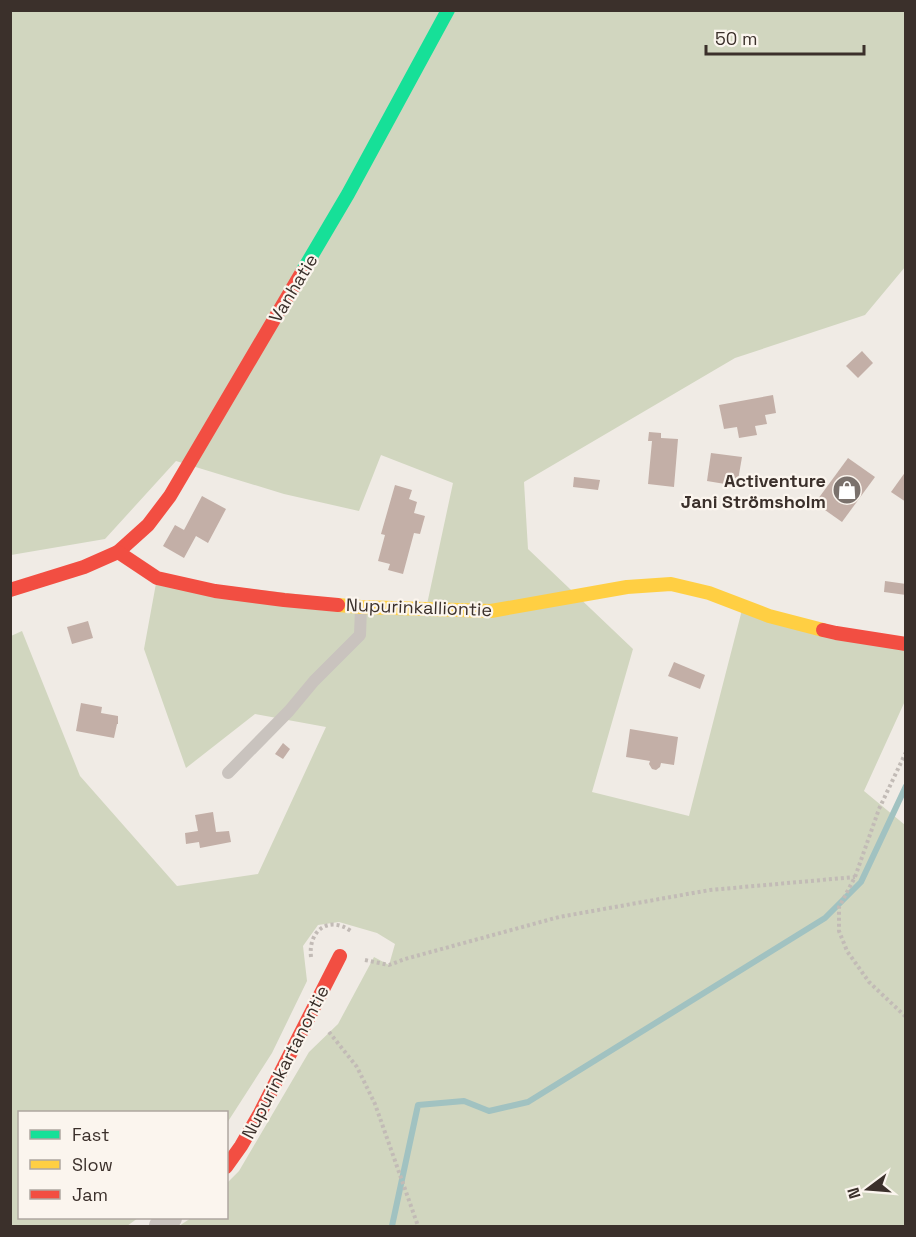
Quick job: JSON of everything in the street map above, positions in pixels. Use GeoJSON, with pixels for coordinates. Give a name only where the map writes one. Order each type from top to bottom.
{"type":"FeatureCollection","features":[{"type":"Feature","properties":{"kind":"street","name":"Vanhatie"},"geometry":{"type":"LineString","coordinates":[[118,552],[148,525],[170,496],[348,194],[448,10]]}},
{"type":"Feature","properties":{"kind":"street"},"geometry":{"type":"LineString","coordinates":[[10,590],[84,567],[118,552]]}},
{"type":"Feature","properties":{"kind":"street","name":"Nupurinkalliontie"},"geometry":{"type":"LineString","coordinates":[[118,552],[157,578],[215,591],[362,607],[491,611],[627,586],[671,584],[709,593],[780,618],[836,633],[906,644]]}},
{"type":"Feature","properties":{"kind":"street","name":"Nupurinkartanontie"},"geometry":{"type":"LineString","coordinates":[[228,1165],[240,1150],[261,1112],[340,956]]}},
{"type":"Feature","properties":{"kind":"lane"},"geometry":{"type":"LineString","coordinates":[[228,773],[360,635],[362,607]]}},
{"type":"Feature","properties":{"kind":"path"},"geometry":{"type":"LineString","coordinates":[[906,752],[879,809],[855,877],[839,907],[839,931],[847,951],[869,982],[906,1017]]}},
{"type":"Feature","properties":{"kind":"path"},"geometry":{"type":"LineString","coordinates":[[340,956],[389,965],[559,917],[710,890],[855,877]]}},
{"type":"Feature","properties":{"kind":"path"},"geometry":{"type":"LineString","coordinates":[[322,1023],[357,1067],[375,1104],[418,1227]]}},
{"type":"Feature","properties":{"kind":"green space"},"geometry":{"type":"Polygon","coordinates":[[[11,11],[905,11],[905,267],[865,315],[735,358],[524,482],[528,549],[633,649],[592,792],[689,816],[743,606],[905,644],[905,701],[864,791],[905,825],[905,1226],[179,1226],[190,1219],[228,1219],[228,1182],[239,1171],[309,1052],[338,1024],[374,957],[389,965],[395,944],[377,933],[339,922],[318,925],[303,946],[307,981],[272,1053],[228,1121],[228,1111],[18,1111],[18,1219],[137,1219],[127,1226],[11,1226],[11,636],[22,631],[80,776],[177,886],[258,874],[326,727],[255,714],[186,768],[144,649],[157,578],[426,609],[453,483],[381,455],[359,511],[284,494],[176,461],[105,539],[11,555],[11,11]]]}},
{"type":"Feature","properties":{"kind":"building"},"geometry":{"type":"Polygon","coordinates":[[[862,351],[873,363],[858,378],[846,366],[862,351]]]}},
{"type":"Feature","properties":{"kind":"building"},"geometry":{"type":"Polygon","coordinates":[[[773,395],[776,413],[765,415],[767,424],[755,426],[757,435],[739,438],[737,427],[724,429],[719,405],[773,395]]]}},
{"type":"Feature","properties":{"kind":"building"},"geometry":{"type":"Polygon","coordinates":[[[649,432],[661,433],[661,438],[678,439],[674,487],[648,484],[652,441],[648,441],[649,432]]]}},
{"type":"Feature","properties":{"kind":"building"},"geometry":{"type":"Polygon","coordinates":[[[711,453],[742,457],[737,486],[707,481],[711,453]]]}},
{"type":"Feature","properties":{"kind":"building"},"geometry":{"type":"Polygon","coordinates":[[[848,458],[875,477],[842,522],[815,503],[848,458]]]}},
{"type":"Feature","properties":{"kind":"building"},"geometry":{"type":"Polygon","coordinates":[[[906,471],[906,502],[891,492],[906,471]]]}},
{"type":"Feature","properties":{"kind":"building"},"geometry":{"type":"Polygon","coordinates":[[[574,477],[600,480],[598,490],[573,487],[574,477]]]}},
{"type":"Feature","properties":{"kind":"building"},"geometry":{"type":"Polygon","coordinates":[[[395,485],[412,490],[409,499],[417,502],[414,513],[425,516],[420,534],[414,533],[403,574],[388,570],[390,564],[378,561],[385,535],[381,534],[395,485]]]}},
{"type":"Feature","properties":{"kind":"building"},"geometry":{"type":"Polygon","coordinates":[[[202,496],[226,509],[208,543],[196,536],[184,558],[163,546],[175,525],[184,530],[202,496]]]}},
{"type":"Feature","properties":{"kind":"building"},"geometry":{"type":"Polygon","coordinates":[[[885,581],[906,584],[906,595],[884,592],[885,581]]]}},
{"type":"Feature","properties":{"kind":"building"},"geometry":{"type":"Polygon","coordinates":[[[88,621],[93,638],[72,644],[67,627],[88,621]]]}},
{"type":"Feature","properties":{"kind":"building"},"geometry":{"type":"Polygon","coordinates":[[[674,662],[705,675],[700,689],[668,676],[674,662]]]}},
{"type":"Feature","properties":{"kind":"building"},"geometry":{"type":"Polygon","coordinates":[[[81,703],[102,707],[101,713],[118,716],[114,738],[76,731],[81,703]]]}},
{"type":"Feature","properties":{"kind":"building"},"geometry":{"type":"Polygon","coordinates":[[[630,729],[678,737],[674,765],[661,763],[656,770],[652,769],[650,761],[626,757],[630,729]]]}},
{"type":"Feature","properties":{"kind":"building"},"geometry":{"type":"Polygon","coordinates":[[[283,743],[290,749],[283,759],[275,754],[283,743]]]}},
{"type":"Feature","properties":{"kind":"building"},"geometry":{"type":"Polygon","coordinates":[[[213,812],[216,832],[229,831],[231,842],[200,848],[199,842],[186,844],[185,833],[198,831],[195,815],[213,812]]]}},
{"type":"Feature","properties":{"kind":"waterway"},"geometry":{"type":"LineString","coordinates":[[392,1226],[418,1105],[464,1101],[489,1111],[528,1102],[825,918],[861,882],[906,786]]}},
{"type":"Feature","properties":{"kind":"traffic: fast"},"geometry":{"type":"LineString","coordinates":[[302,272],[348,194],[448,10]]}},
{"type":"Feature","properties":{"kind":"traffic: slow"},"geometry":{"type":"LineString","coordinates":[[338,605],[491,611],[627,587],[671,584],[709,593],[769,616],[823,630]]}},
{"type":"Feature","properties":{"kind":"traffic: jam"},"geometry":{"type":"LineString","coordinates":[[118,552],[148,525],[170,496],[302,272]]}},
{"type":"Feature","properties":{"kind":"traffic: jam"},"geometry":{"type":"LineString","coordinates":[[10,590],[84,567],[118,552],[157,578],[215,591],[338,605]]}},
{"type":"Feature","properties":{"kind":"traffic: jam"},"geometry":{"type":"LineString","coordinates":[[823,630],[906,644]]}},
{"type":"Feature","properties":{"kind":"traffic: jam"},"geometry":{"type":"LineString","coordinates":[[228,1164],[260,1113],[340,956]]}},
{"type":"Feature","properties":{"kind":"place","name":"Activenture Jani Strömsholm"},"geometry":{"type":"Point","coordinates":[847,490]}}]}
